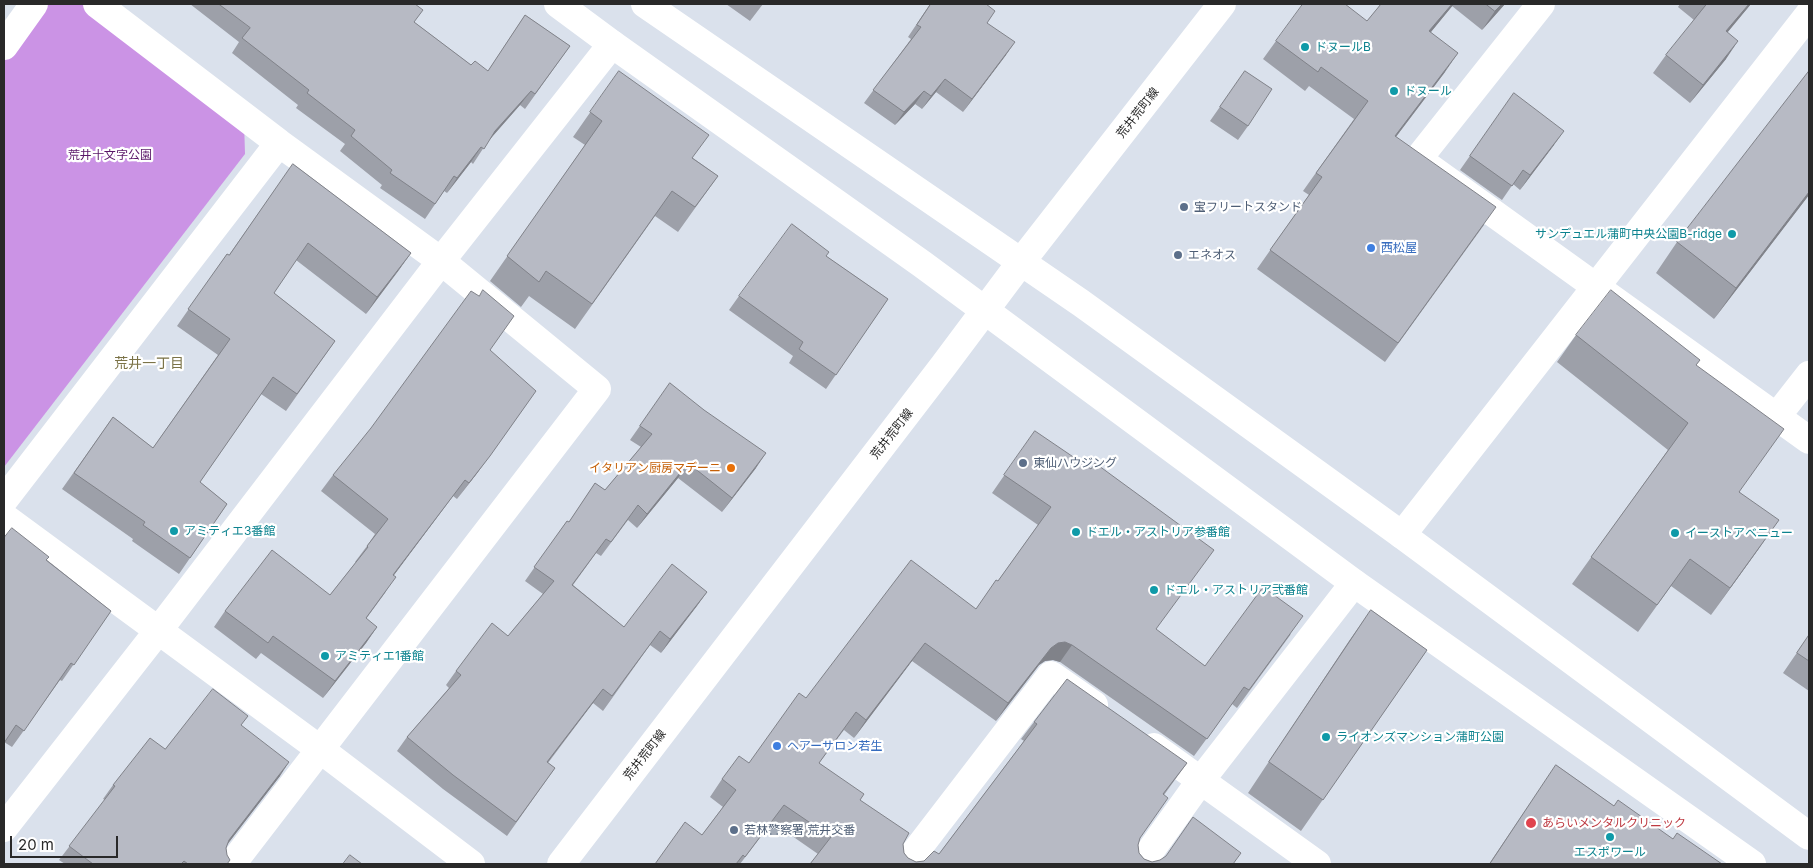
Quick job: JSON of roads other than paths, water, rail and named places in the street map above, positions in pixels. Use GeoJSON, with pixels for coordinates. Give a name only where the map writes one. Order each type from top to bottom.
{"type":"FeatureCollection","features":[{"type":"Feature","properties":{"kind":"street"},"geometry":{"type":"LineString","coordinates":[[4,46],[34,4]]}},
{"type":"Feature","properties":{"kind":"street"},"geometry":{"type":"LineString","coordinates":[[97,4],[280,143],[441,261],[597,389],[232,864]]}},
{"type":"Feature","properties":{"kind":"street"},"geometry":{"type":"LineString","coordinates":[[558,4],[984,310],[1354,582],[1752,864]]}},
{"type":"Feature","properties":{"kind":"street","name":"荒井荒町線"},"geometry":{"type":"LineString","coordinates":[[561,864],[938,373],[984,310],[1222,4]]}},
{"type":"Feature","properties":{"kind":"street"},"geometry":{"type":"LineString","coordinates":[[1541,4],[1418,160],[1809,440]]}},
{"type":"Feature","properties":{"kind":"street"},"geometry":{"type":"LineString","coordinates":[[650,5],[1081,303],[1402,535],[1809,836]]}},
{"type":"Feature","properties":{"kind":"street"},"geometry":{"type":"LineString","coordinates":[[1402,535],[1809,14]]}},
{"type":"Feature","properties":{"kind":"street"},"geometry":{"type":"LineString","coordinates":[[4,828],[441,261],[612,44]]}},
{"type":"Feature","properties":{"kind":"street"},"geometry":{"type":"LineString","coordinates":[[4,500],[280,143]]}},
{"type":"Feature","properties":{"kind":"street"},"geometry":{"type":"LineString","coordinates":[[1777,416],[1809,375]]}},
{"type":"Feature","properties":{"kind":"street"},"geometry":{"type":"LineString","coordinates":[[4,517],[321,750],[471,864]]}},
{"type":"Feature","properties":{"kind":"street"},"geometry":{"type":"LineString","coordinates":[[1141,864],[1202,780],[1354,582]]}},
{"type":"Feature","properties":{"kind":"street"},"geometry":{"type":"LineString","coordinates":[[906,864],[1051,675],[1202,780],[1317,864]]}},
{"type":"Feature","properties":{"kind":"place","name":"ドヌールB"},"geometry":{"type":"Point","coordinates":[1305,47]}},
{"type":"Feature","properties":{"kind":"place","name":"ドヌール"},"geometry":{"type":"Point","coordinates":[1394,91]}},
{"type":"Feature","properties":{"kind":"place","name":"宝フリートスタンド"},"geometry":{"type":"Point","coordinates":[1184,207]}},
{"type":"Feature","properties":{"kind":"place","name":"サンデュエル蒲町中央公園B-ridge"},"geometry":{"type":"Point","coordinates":[1732,234]}},
{"type":"Feature","properties":{"kind":"place","name":"西松屋"},"geometry":{"type":"Point","coordinates":[1371,248]}},
{"type":"Feature","properties":{"kind":"place","name":"エネオス"},"geometry":{"type":"Point","coordinates":[1178,255]}},
{"type":"Feature","properties":{"kind":"place","name":"東仙ハウジング"},"geometry":{"type":"Point","coordinates":[1023,463]}},
{"type":"Feature","properties":{"kind":"place","name":"イタリアン厨房マデーニ"},"geometry":{"type":"Point","coordinates":[731,468]}},
{"type":"Feature","properties":{"kind":"place","name":"アミティエ3番館"},"geometry":{"type":"Point","coordinates":[174,531]}},
{"type":"Feature","properties":{"kind":"place","name":"ドエル・アストリア参番館"},"geometry":{"type":"Point","coordinates":[1076,532]}},
{"type":"Feature","properties":{"kind":"place","name":"イーストアベニュー"},"geometry":{"type":"Point","coordinates":[1675,533]}},
{"type":"Feature","properties":{"kind":"place","name":"ドエル・アストリア弐番館"},"geometry":{"type":"Point","coordinates":[1154,590]}},
{"type":"Feature","properties":{"kind":"place","name":"アミティエ1番館"},"geometry":{"type":"Point","coordinates":[325,656]}},
{"type":"Feature","properties":{"kind":"place","name":"ライオンズマンション蒲町公園"},"geometry":{"type":"Point","coordinates":[1326,737]}},
{"type":"Feature","properties":{"kind":"place","name":"ヘアーサロン若生"},"geometry":{"type":"Point","coordinates":[777,746]}},
{"type":"Feature","properties":{"kind":"place","name":"あらいメンタルクリニック"},"geometry":{"type":"Point","coordinates":[1531,823]}},
{"type":"Feature","properties":{"kind":"place","name":"若林警察署 荒井交番"},"geometry":{"type":"Point","coordinates":[734,830]}},
{"type":"Feature","properties":{"kind":"place","name":"エスポワール"},"geometry":{"type":"Point","coordinates":[1610,837]}},
{"type":"Feature","properties":{"kind":"district","name":"荒井一丁目"},"geometry":{"type":"Point","coordinates":[149,364]}},
{"type":"Feature","properties":{"kind":"park label","name":"荒井十文字公園"},"geometry":{"type":"Point","coordinates":[110,155]}}]}
